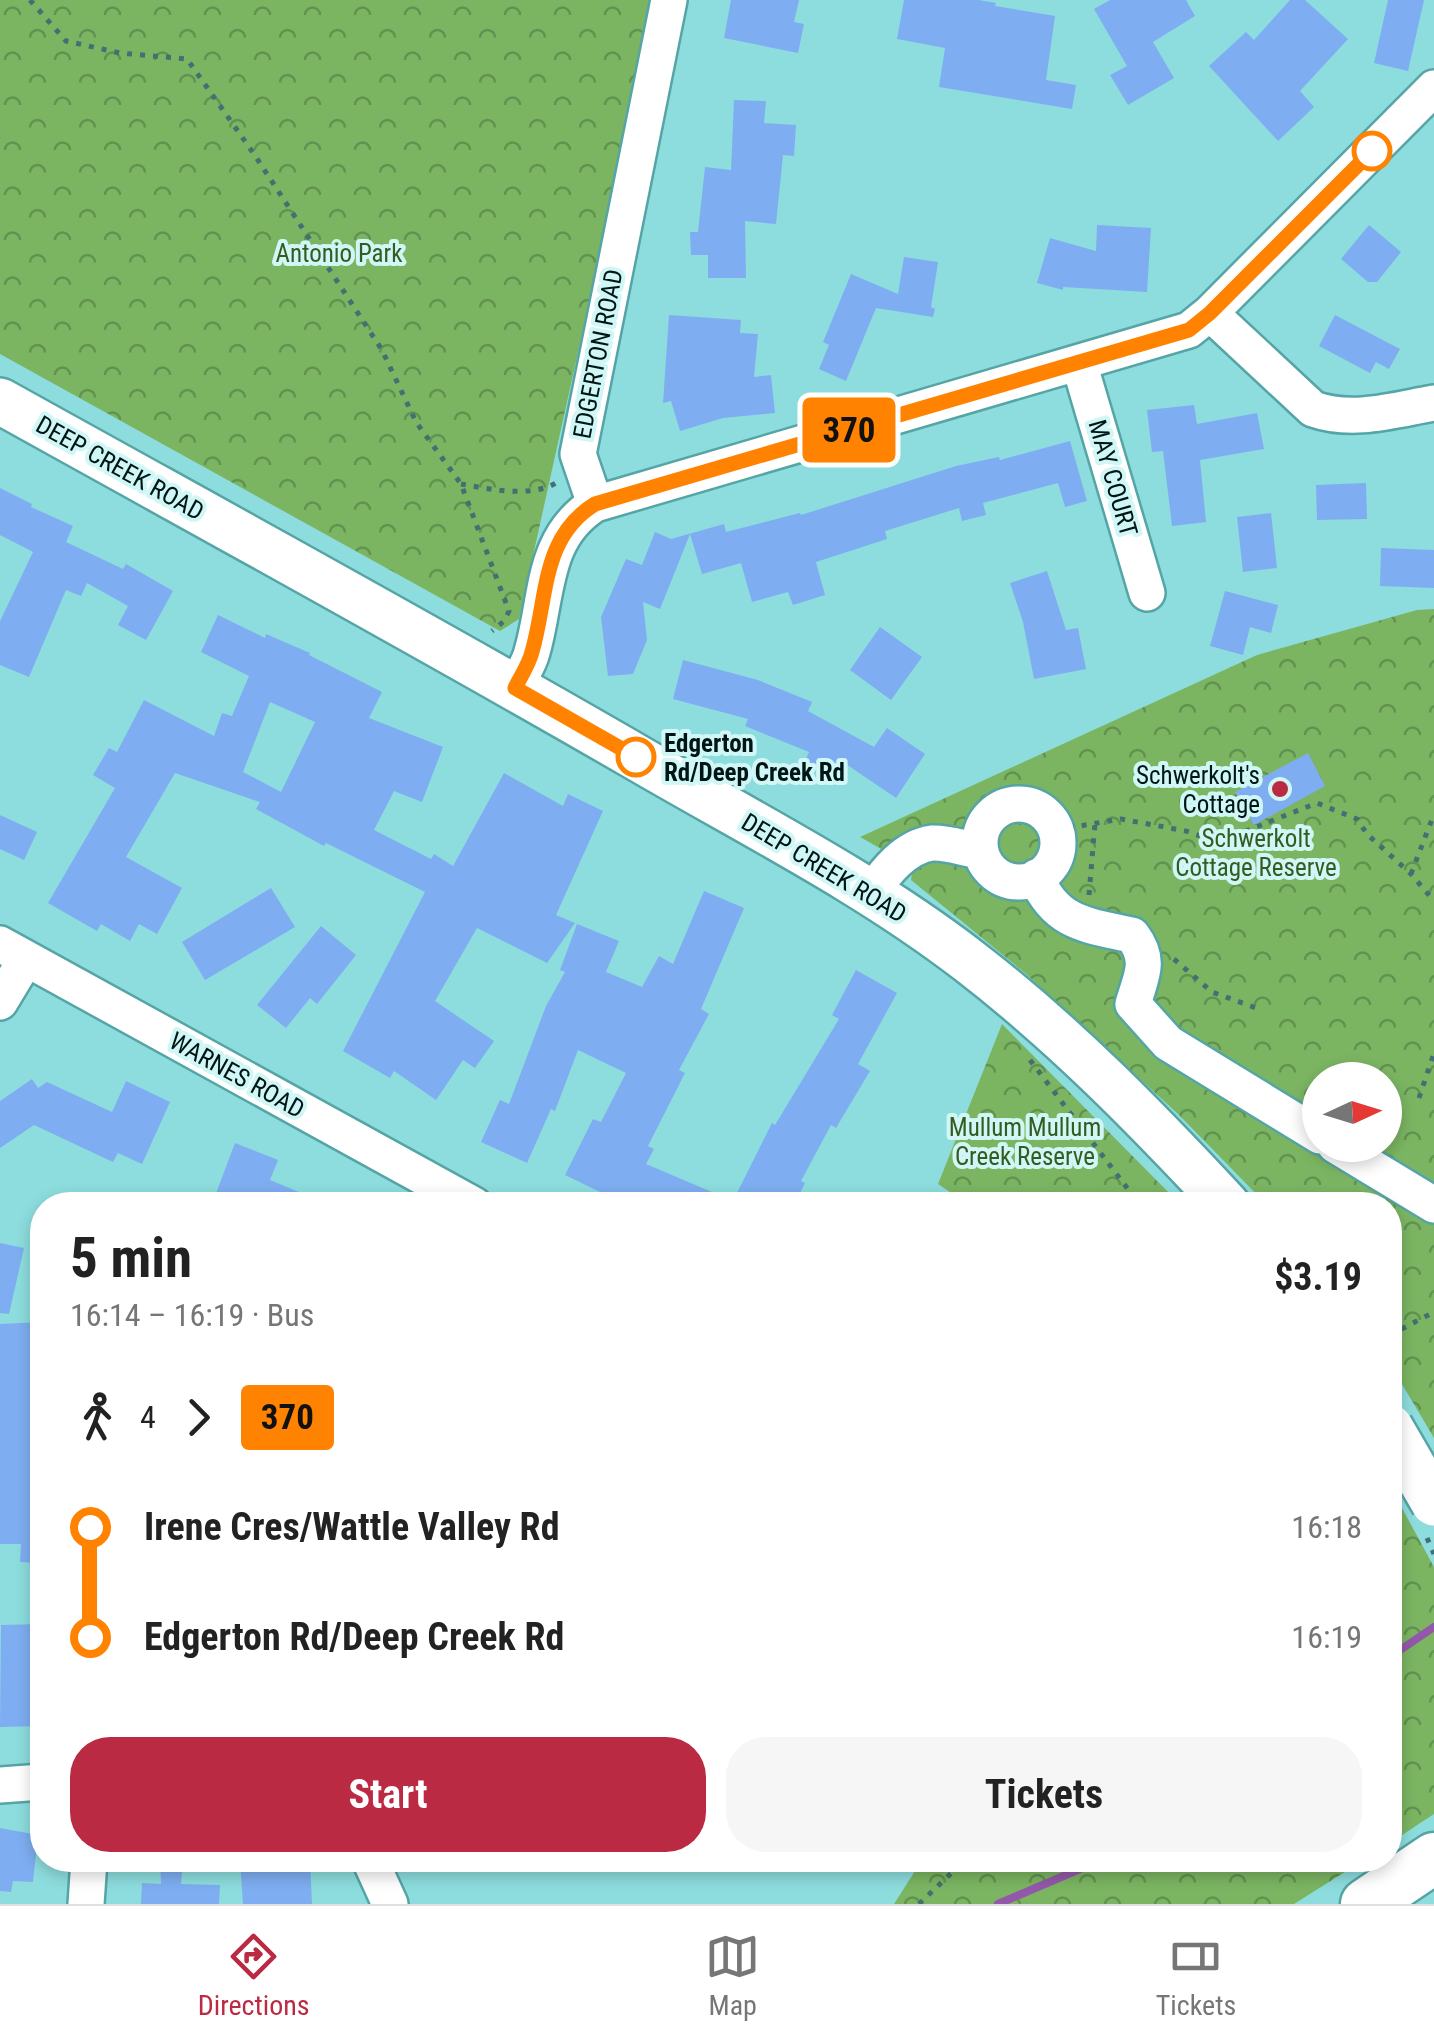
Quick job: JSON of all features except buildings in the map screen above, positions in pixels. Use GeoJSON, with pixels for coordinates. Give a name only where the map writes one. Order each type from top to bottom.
{"type":"FeatureCollection","features":[{"type":"Feature","properties":{"kind":"highway"},"geometry":{"type":"LineString","coordinates":[[1366,1904],[1434,1858]]}},
{"type":"Feature","properties":{"kind":"main road","name":"DEEP CREEK ROAD"},"geometry":{"type":"LineString","coordinates":[[0,401],[515,688],[871,893],[966,958],[1033,1012],[1128,1098],[1216,1192]]}},
{"type":"Feature","properties":{"kind":"main road"},"geometry":{"type":"LineString","coordinates":[[1402,1448],[1434,1503]]}},
{"type":"Feature","properties":{"kind":"street","name":"EDGERTON ROAD"},"geometry":{"type":"LineString","coordinates":[[590,494],[578,454],[669,0]]}},
{"type":"Feature","properties":{"kind":"street"},"geometry":{"type":"LineString","coordinates":[[515,688],[532,656],[553,555],[566,527],[590,494],[1189,330],[1434,88]]}},
{"type":"Feature","properties":{"kind":"street"},"geometry":{"type":"LineString","coordinates":[[1210,313],[1313,410],[1364,416],[1434,404]]}},
{"type":"Feature","properties":{"kind":"street","name":"MAY COURT"},"geometry":{"type":"LineString","coordinates":[[1079,363],[1147,593]]}},
{"type":"Feature","properties":{"kind":"street"},"geometry":{"type":"LineString","coordinates":[[871,893],[886,870],[904,855],[933,843],[944,826],[972,819],[984,835],[986,864],[1003,878],[1017,882],[1036,878],[1054,860],[1058,842],[1056,830],[1044,813],[1025,804],[1004,806],[984,835]]}},
{"type":"Feature","properties":{"kind":"street"},"geometry":{"type":"LineString","coordinates":[[1036,878],[1046,900],[1056,910],[1089,926],[1132,935],[1143,950],[1143,970],[1133,1004],[1168,1043],[1302,1125]]}},
{"type":"Feature","properties":{"kind":"street"},"geometry":{"type":"LineString","coordinates":[[0,1002],[13,951]]}},
{"type":"Feature","properties":{"kind":"street","name":"WARNES ROAD"},"geometry":{"type":"LineString","coordinates":[[13,951],[450,1192]]}},
{"type":"Feature","properties":{"kind":"street"},"geometry":{"type":"LineString","coordinates":[[1363,1162],[1434,1205]]}},
{"type":"Feature","properties":{"kind":"street"},"geometry":{"type":"LineString","coordinates":[[0,1785],[30,1783]]}},
{"type":"Feature","properties":{"kind":"street"},"geometry":{"type":"LineString","coordinates":[[86,1904],[88,1872]]}},
{"type":"Feature","properties":{"kind":"street"},"geometry":{"type":"LineString","coordinates":[[375,1872],[390,1904]]}},
{"type":"Feature","properties":{"kind":"path"},"geometry":{"type":"LineString","coordinates":[[30,0],[66,41],[120,53],[187,60],[254,154],[382,350],[416,422],[461,484],[508,611],[492,632]]}},
{"type":"Feature","properties":{"kind":"path"},"geometry":{"type":"LineString","coordinates":[[461,484],[511,490],[546,489],[560,481],[590,494]]}},
{"type":"Feature","properties":{"kind":"path"},"geometry":{"type":"LineString","coordinates":[[1056,830],[1121,819],[1186,831],[1218,842],[1317,804],[1357,818],[1367,834],[1434,901]]}},
{"type":"Feature","properties":{"kind":"path"},"geometry":{"type":"LineString","coordinates":[[1410,874],[1434,814]]}},
{"type":"Feature","properties":{"kind":"path"},"geometry":{"type":"LineString","coordinates":[[1419,1098],[1434,1053]]}},
{"type":"Feature","properties":{"kind":"path"},"geometry":{"type":"LineString","coordinates":[[1026,1054],[1130,1192]]}},
{"type":"Feature","properties":{"kind":"path"},"geometry":{"type":"LineString","coordinates":[[1402,1329],[1434,1312]]}},
{"type":"Feature","properties":{"kind":"path"},"geometry":{"type":"LineString","coordinates":[[919,1904],[952,1872]]}},
{"type":"Feature","properties":{"kind":"green space","name":"Antonio Park"},"geometry":{"type":"Polygon","coordinates":[[[0,0],[656,0],[519,619],[500,631],[0,354],[0,0]]]}},
{"type":"Feature","properties":{"kind":"green space","name":"Schwerkolt Cottage Reserve"},"geometry":{"type":"Polygon","coordinates":[[[1434,609],[1434,1438],[1402,1384],[1402,1192],[1254,1192],[1178,1114],[1025,973],[911,880],[913,867],[860,837],[1257,655],[1417,610],[1434,609]]]}},
{"type":"Feature","properties":{"kind":"green space","name":"Mullum Mullum Creek Reserve"},"geometry":{"type":"Polygon","coordinates":[[[1002,1024],[1168,1192],[950,1192],[938,1184],[1002,1024]]]}},
{"type":"Feature","properties":{"kind":"green space"},"geometry":{"type":"Polygon","coordinates":[[[1402,1508],[1434,1567],[1434,1814],[1402,1835],[1402,1508]]]}},
{"type":"Feature","properties":{"kind":"green space"},"geometry":{"type":"Polygon","coordinates":[[[914,1872],[1345,1872],[1294,1904],[894,1904],[914,1872]]]}},
{"type":"Feature","properties":{"kind":"waterway"},"geometry":{"type":"LineString","coordinates":[[1402,1649],[1434,1627]]}},
{"type":"Feature","properties":{"kind":"waterway"},"geometry":{"type":"LineString","coordinates":[[998,1904],[1073,1872]]}},
{"type":"Feature","properties":{"kind":"bus line","name":"370"},"geometry":{"type":"LineString","coordinates":[[636,757],[515,688],[532,656],[553,555],[566,527],[580,514],[595,504],[1189,330],[1372,151]]}},
{"type":"Feature","properties":{"kind":"place","name":"Edgerton Rd/Deep Creek Rd"},"geometry":{"type":"Point","coordinates":[636,757]}},
{"type":"Feature","properties":{"kind":"place","name":"Schwerkolt's Cottage"},"geometry":{"type":"Point","coordinates":[1280,789]}}]}
